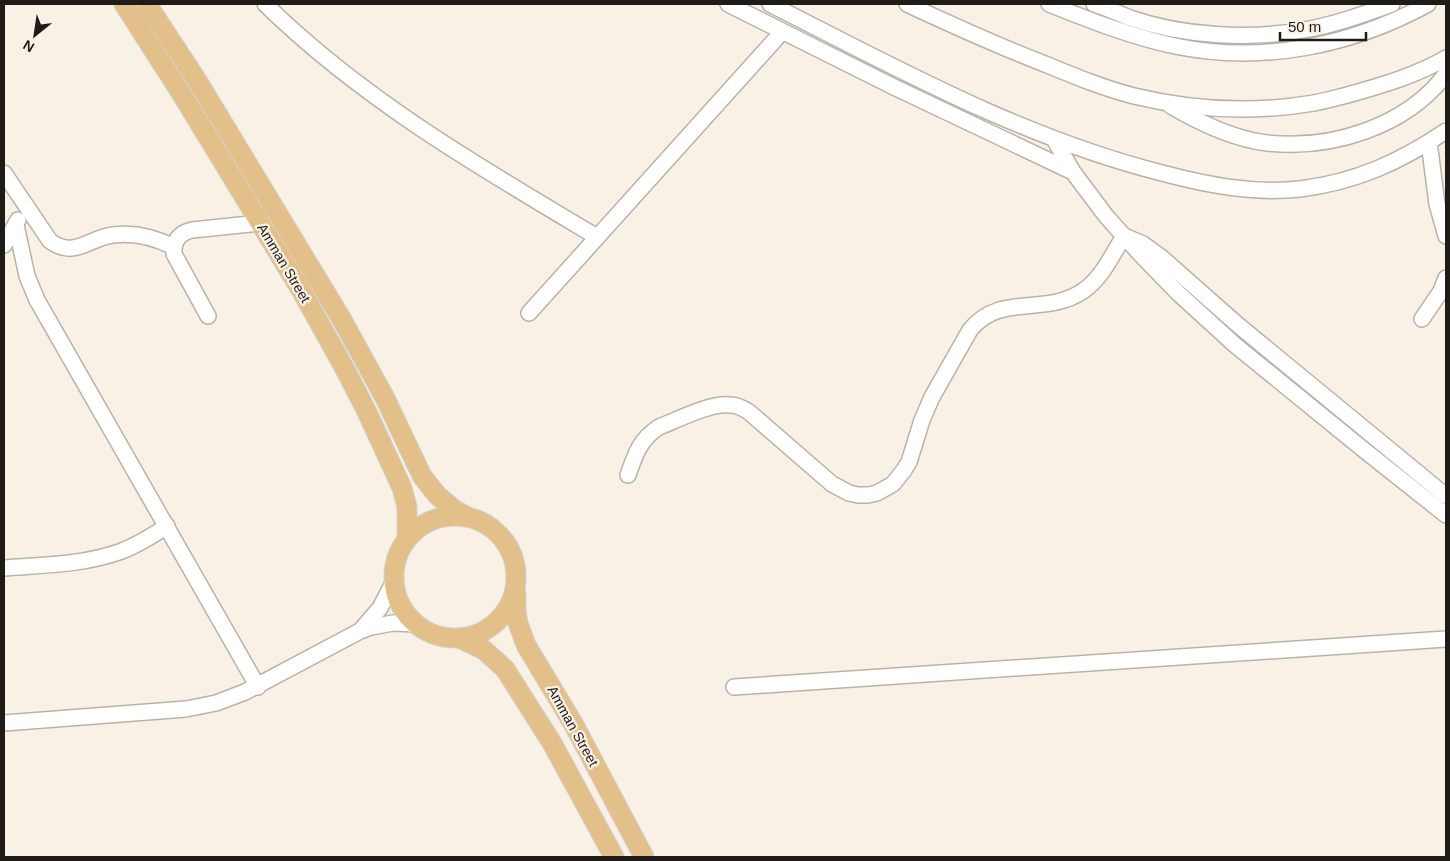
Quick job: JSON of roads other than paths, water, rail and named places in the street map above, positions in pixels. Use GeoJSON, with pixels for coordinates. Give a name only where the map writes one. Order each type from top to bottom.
{"type":"FeatureCollection","features":[{"type":"Feature","properties":{"kind":"main road","name":"Amman Street"},"geometry":{"type":"LineString","coordinates":[[124,4],[181,93],[324,330],[368,412],[405,497],[408,518],[407,538]]}},
{"type":"Feature","properties":{"kind":"main road","name":"Amman Street"},"geometry":{"type":"LineString","coordinates":[[147,4],[198,82],[341,318],[385,398],[422,476],[441,499],[466,516]]}},
{"type":"Feature","properties":{"kind":"main road"},"geometry":{"type":"LineString","coordinates":[[453,515],[466,516],[480,520],[492,527],[502,537],[510,549],[515,562],[516,590],[512,602],[496,624],[472,636],[448,638],[436,635],[416,624],[401,605],[394,581],[396,559],[407,538],[427,522],[453,515]]}},
{"type":"Feature","properties":{"kind":"main road","name":"Amman Street"},"geometry":{"type":"LineString","coordinates":[[516,590],[516,612],[521,634],[574,725],[644,857]]}},
{"type":"Feature","properties":{"kind":"main road","name":"Amman Street"},"geometry":{"type":"LineString","coordinates":[[459,638],[484,650],[505,669],[552,743],[614,857]]}},
{"type":"Feature","properties":{"kind":"street"},"geometry":{"type":"LineString","coordinates":[[265,4],[326,59],[405,118],[486,171],[598,237]]}},
{"type":"Feature","properties":{"kind":"street"},"geometry":{"type":"LineString","coordinates":[[728,4],[894,87],[1073,172]]}},
{"type":"Feature","properties":{"kind":"street"},"geometry":{"type":"LineString","coordinates":[[770,4],[914,77],[1054,139],[1094,154],[1178,177],[1220,186],[1259,190],[1299,189],[1332,184],[1357,177],[1394,162],[1446,131]]}},
{"type":"Feature","properties":{"kind":"street"},"geometry":{"type":"LineString","coordinates":[[907,4],[998,46],[1105,88],[1164,102],[1224,108],[1283,107],[1315,103],[1396,80],[1418,72],[1446,58]]}},
{"type":"Feature","properties":{"kind":"street"},"geometry":{"type":"LineString","coordinates":[[1048,4],[1155,41],[1197,50],[1240,53],[1284,51],[1326,44],[1383,25],[1428,4]]}},
{"type":"Feature","properties":{"kind":"street"},"geometry":{"type":"LineString","coordinates":[[1094,4],[1155,25],[1204,33],[1238,35],[1304,30],[1350,18],[1392,4]]}},
{"type":"Feature","properties":{"kind":"street"},"geometry":{"type":"LineString","coordinates":[[530,313],[782,32]]}},
{"type":"Feature","properties":{"kind":"street"},"geometry":{"type":"LineString","coordinates":[[1164,102],[1202,123],[1237,136],[1266,143],[1303,144],[1348,136],[1376,127],[1422,99],[1446,74]]}},
{"type":"Feature","properties":{"kind":"street"},"geometry":{"type":"LineString","coordinates":[[1054,139],[1073,172],[1091,196],[1124,236],[1178,293],[1235,345],[1446,515]]}},
{"type":"Feature","properties":{"kind":"street"},"geometry":{"type":"LineString","coordinates":[[1429,142],[1437,204],[1446,236]]}},
{"type":"Feature","properties":{"kind":"street"},"geometry":{"type":"LineString","coordinates":[[4,173],[50,241],[62,248],[82,247],[103,237],[122,234],[149,236],[174,247]]}},
{"type":"Feature","properties":{"kind":"street"},"geometry":{"type":"LineString","coordinates":[[4,245],[26,206]]}},
{"type":"Feature","properties":{"kind":"street"},"geometry":{"type":"LineString","coordinates":[[208,316],[174,254],[175,240],[185,231],[260,223]]}},
{"type":"Feature","properties":{"kind":"street"},"geometry":{"type":"LineString","coordinates":[[16,225],[27,276],[37,300],[258,686]]}},
{"type":"Feature","properties":{"kind":"street"},"geometry":{"type":"LineString","coordinates":[[628,475],[639,446],[651,432],[710,407],[730,404],[749,412],[825,478],[841,489],[849,493],[868,495],[885,490],[893,484],[909,462],[922,420],[932,397],[970,330],[976,323],[988,314],[1001,309],[1049,304],[1075,296],[1100,274],[1124,236]]}},
{"type":"Feature","properties":{"kind":"street"},"geometry":{"type":"LineString","coordinates":[[1124,236],[1143,244],[1161,257],[1238,326],[1446,496]]}},
{"type":"Feature","properties":{"kind":"street"},"geometry":{"type":"LineString","coordinates":[[1422,319],[1446,278]]}},
{"type":"Feature","properties":{"kind":"street"},"geometry":{"type":"LineString","coordinates":[[4,568],[70,563],[104,557],[137,544],[167,526]]}},
{"type":"Feature","properties":{"kind":"street"},"geometry":{"type":"LineString","coordinates":[[360,631],[380,608],[394,581]]}},
{"type":"Feature","properties":{"kind":"street"},"geometry":{"type":"LineString","coordinates":[[4,723],[186,709],[216,703],[258,686],[360,631],[393,622],[416,624]]}},
{"type":"Feature","properties":{"kind":"street"},"geometry":{"type":"LineString","coordinates":[[734,687],[1446,639]]}}]}
